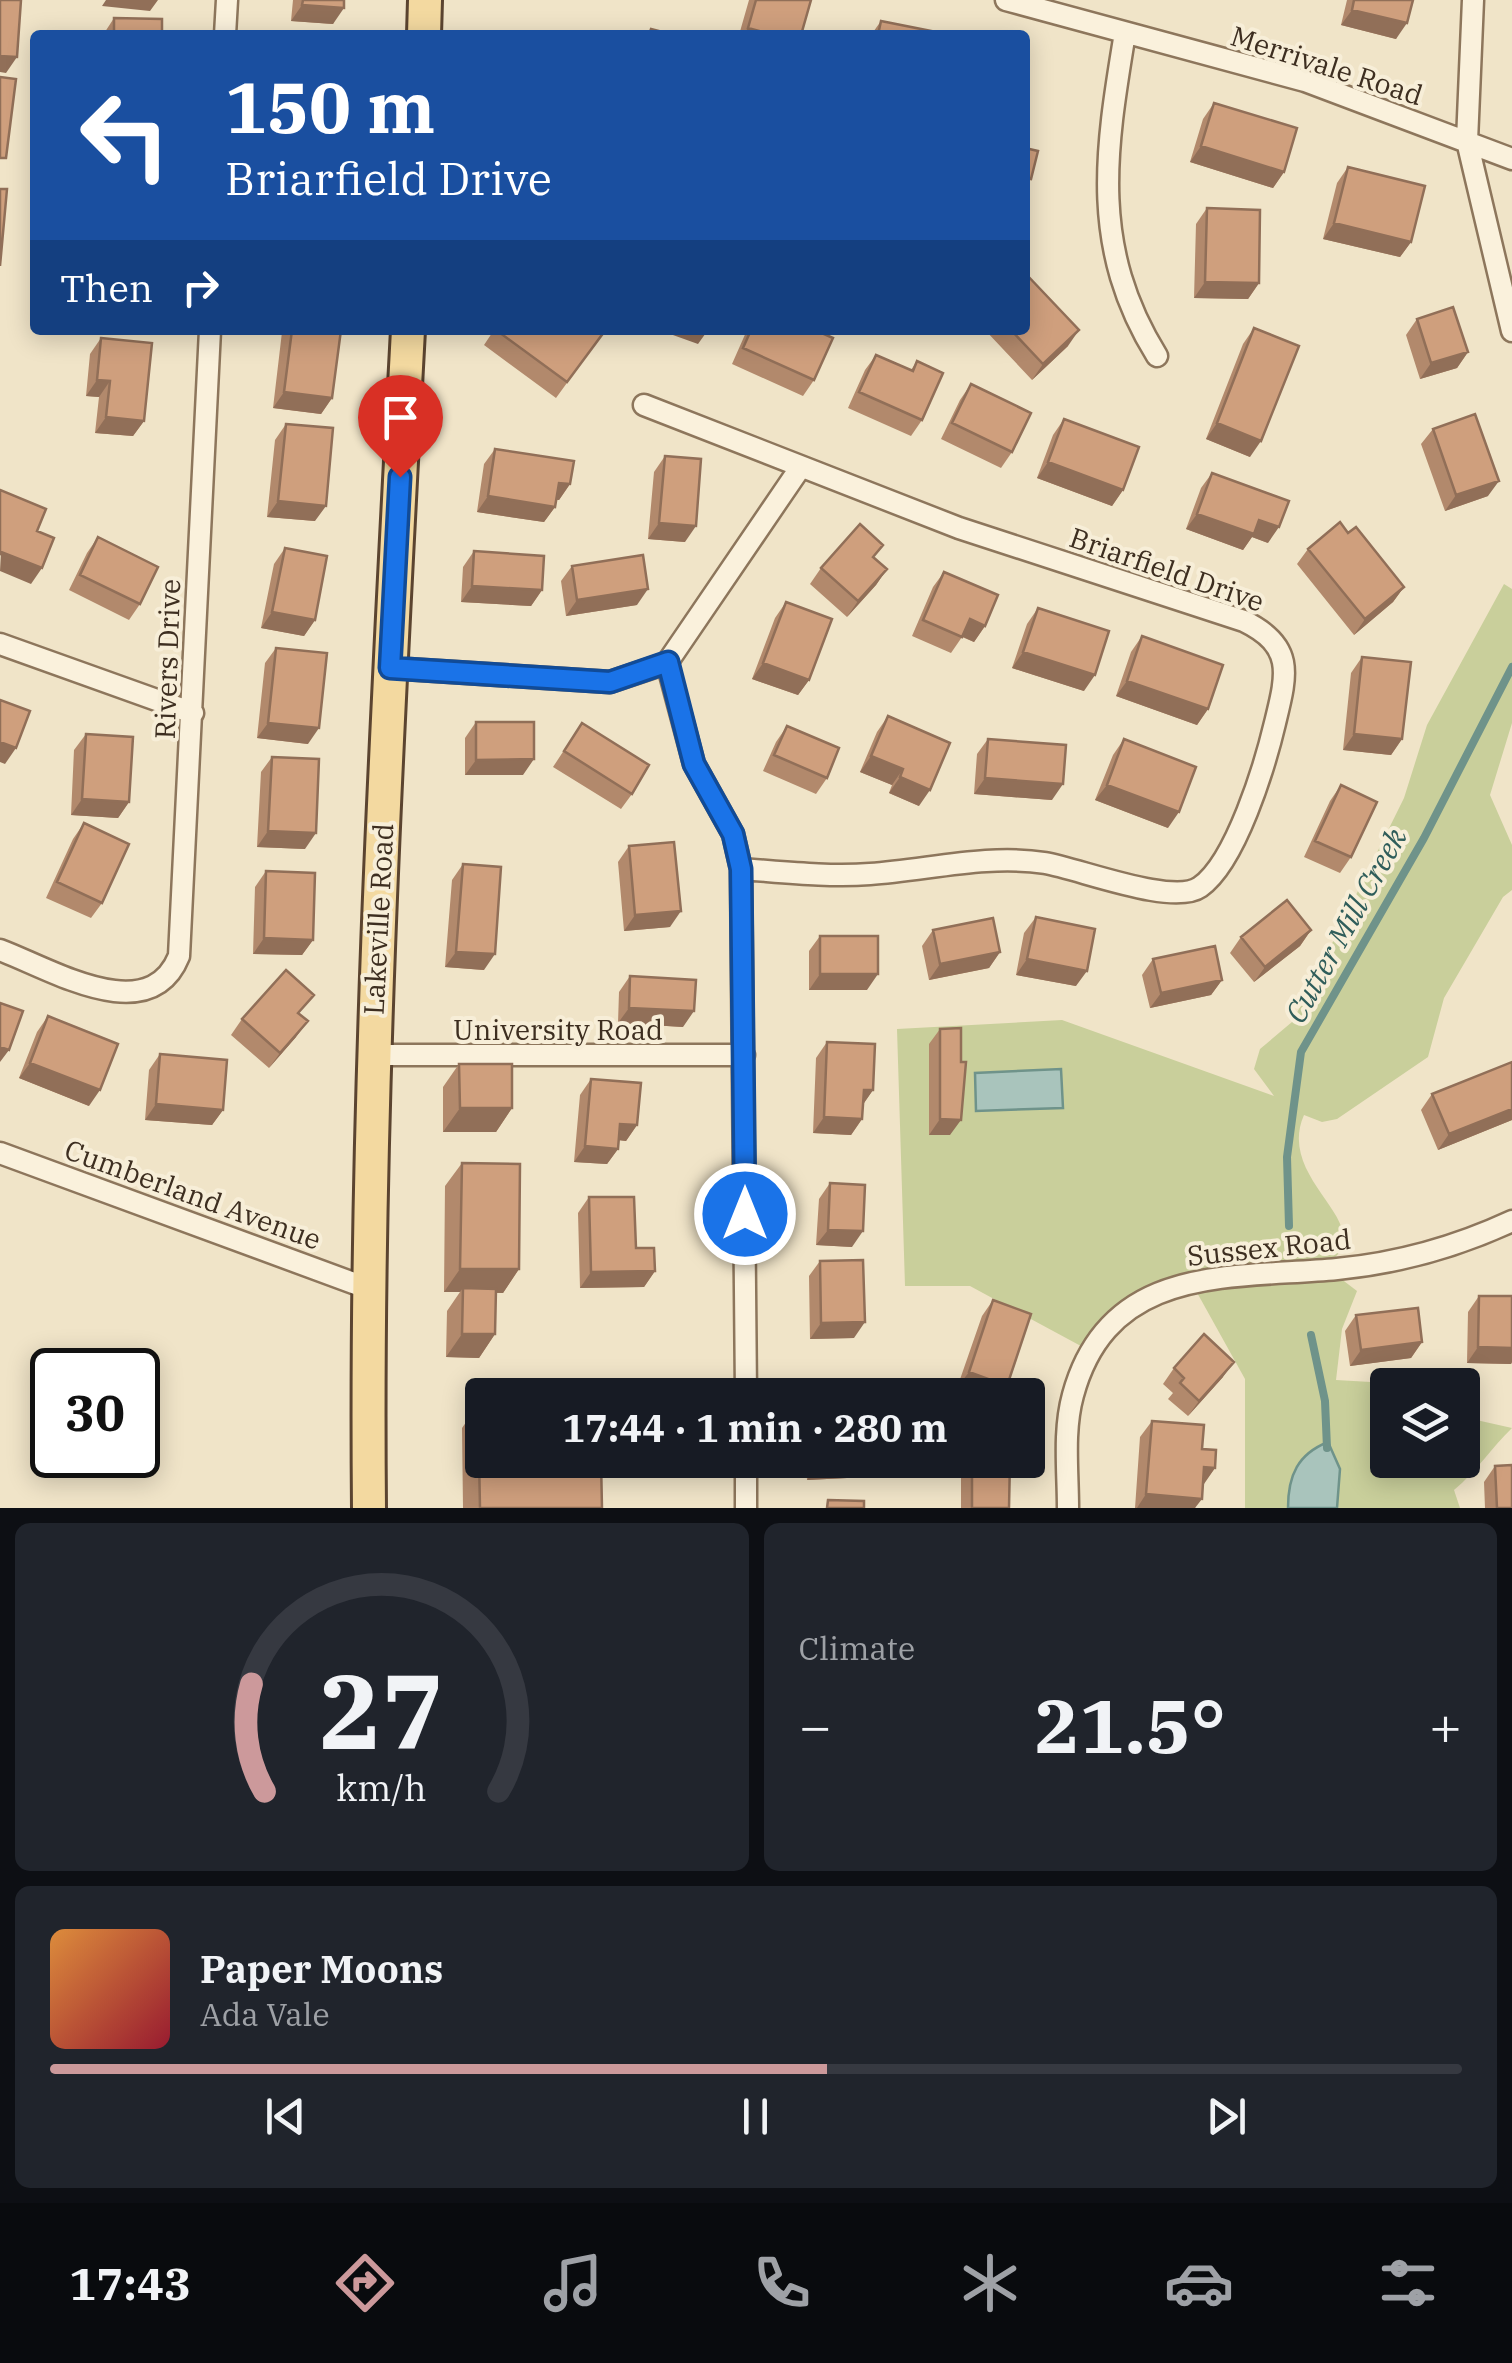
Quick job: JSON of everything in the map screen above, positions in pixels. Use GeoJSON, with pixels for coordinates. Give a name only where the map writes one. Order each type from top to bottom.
{"type":"FeatureCollection","features":[{"type":"Feature","properties":{"kind":"main road"},"geometry":{"type":"LineString","coordinates":[[424,30],[425,0]]}},
{"type":"Feature","properties":{"kind":"main road","name":"Lakeville Road"},"geometry":{"type":"LineString","coordinates":[[369,1508],[367,1288],[372,1055],[408,335]]}},
{"type":"Feature","properties":{"kind":"street"},"geometry":{"type":"LineString","coordinates":[[225,30],[227,0]]}},
{"type":"Feature","properties":{"kind":"street","name":"Merrivale Road"},"geometry":{"type":"LineString","coordinates":[[1006,0],[1306,81],[1512,159]]}},
{"type":"Feature","properties":{"kind":"street"},"geometry":{"type":"LineString","coordinates":[[1472,0],[1467,140],[1512,331]]}},
{"type":"Feature","properties":{"kind":"street"},"geometry":{"type":"LineString","coordinates":[[1124,33],[1106,149],[1106,208],[1121,286],[1157,356]]}},
{"type":"Feature","properties":{"kind":"street","name":"Rivers Drive"},"geometry":{"type":"LineString","coordinates":[[0,950],[123,993],[140,993],[160,984],[176,965],[184,930],[210,335]]}},
{"type":"Feature","properties":{"kind":"street","name":"Briarfield Drive"},"geometry":{"type":"LineString","coordinates":[[644,405],[959,528],[1244,621],[1277,644],[1284,678],[1268,751],[1243,818],[1216,870],[1193,891],[1165,893],[1038,862],[972,862],[870,874],[741,869]]}},
{"type":"Feature","properties":{"kind":"street"},"geometry":{"type":"LineString","coordinates":[[390,668],[610,682],[668,662],[800,468]]}},
{"type":"Feature","properties":{"kind":"street"},"geometry":{"type":"LineString","coordinates":[[0,644],[193,712]]}},
{"type":"Feature","properties":{"kind":"street"},"geometry":{"type":"LineString","coordinates":[[668,662],[694,764],[733,834],[741,869],[746,1378]]}},
{"type":"Feature","properties":{"kind":"street","name":"University Road"},"geometry":{"type":"LineString","coordinates":[[372,1055],[744,1055]]}},
{"type":"Feature","properties":{"kind":"street","name":"Cumberland Avenue"},"geometry":{"type":"LineString","coordinates":[[0,1153],[367,1288]]}},
{"type":"Feature","properties":{"kind":"street","name":"Sussex Road"},"geometry":{"type":"LineString","coordinates":[[1068,1508],[1069,1414],[1081,1372],[1104,1334],[1157,1292],[1190,1280],[1337,1269],[1419,1256],[1512,1221]]}},
{"type":"Feature","properties":{"kind":"street"},"geometry":{"type":"LineString","coordinates":[[746,1478],[746,1508]]}},
{"type":"Feature","properties":{"kind":"green space"},"geometry":{"type":"Polygon","coordinates":[[[1504,584],[1512,589],[1512,723],[1490,795],[1512,845],[1512,890],[1503,897],[1444,998],[1428,1057],[1337,1119],[1322,1122],[1304,1115],[1299,1139],[1303,1160],[1343,1232],[1342,1247],[1330,1262],[1336,1275],[1357,1291],[1342,1329],[1336,1380],[1370,1382],[1370,1478],[1467,1478],[1454,1490],[1460,1508],[1245,1508],[1245,1379],[1190,1280],[1157,1292],[1092,1352],[970,1286],[905,1286],[897,1029],[1062,1020],[1274,1096],[1254,1069],[1260,1049],[1292,1022],[1306,996],[1404,798],[1427,725],[1504,584]]]}},
{"type":"Feature","properties":{"kind":"green space"},"geometry":{"type":"Polygon","coordinates":[[[1480,1421],[1512,1428],[1480,1464],[1480,1421]]]}},
{"type":"Feature","properties":{"kind":"water"},"geometry":{"type":"Polygon","coordinates":[[[1061,1069],[1063,1108],[976,1111],[975,1073],[1061,1069]]]}},
{"type":"Feature","properties":{"kind":"water"},"geometry":{"type":"Polygon","coordinates":[[[1328,1442],[1340,1469],[1337,1508],[1288,1508],[1297,1467],[1309,1453],[1328,1442]]]}},
{"type":"Feature","properties":{"kind":"building"},"geometry":{"type":"Polygon","coordinates":[[[0,0],[21,0],[17,57],[0,56],[0,0]]]}},
{"type":"Feature","properties":{"kind":"building"},"geometry":{"type":"Polygon","coordinates":[[[303,0],[344,0],[344,8],[302,5],[303,0]]]}},
{"type":"Feature","properties":{"kind":"building"},"geometry":{"type":"Polygon","coordinates":[[[756,0],[811,0],[802,30],[748,28],[756,0]]]}},
{"type":"Feature","properties":{"kind":"building"},"geometry":{"type":"Polygon","coordinates":[[[1354,0],[1413,0],[1407,23],[1352,10],[1354,0]]]}},
{"type":"Feature","properties":{"kind":"building"},"geometry":{"type":"Polygon","coordinates":[[[114,18],[162,19],[162,30],[114,30],[114,18]]]}},
{"type":"Feature","properties":{"kind":"building"},"geometry":{"type":"Polygon","coordinates":[[[881,21],[926,30],[879,30],[881,21]]]}},
{"type":"Feature","properties":{"kind":"building"},"geometry":{"type":"Polygon","coordinates":[[[0,77],[16,79],[6,158],[0,158],[0,77]]]}},
{"type":"Feature","properties":{"kind":"building"},"geometry":{"type":"Polygon","coordinates":[[[1214,103],[1297,128],[1284,172],[1201,146],[1214,103]]]}},
{"type":"Feature","properties":{"kind":"building"},"geometry":{"type":"Polygon","coordinates":[[[1030,149],[1038,151],[1030,179],[1030,149]]]}},
{"type":"Feature","properties":{"kind":"building"},"geometry":{"type":"Polygon","coordinates":[[[1348,167],[1425,186],[1411,242],[1334,223],[1348,167]]]}},
{"type":"Feature","properties":{"kind":"building"},"geometry":{"type":"Polygon","coordinates":[[[0,189],[7,189],[0,266],[0,189]]]}},
{"type":"Feature","properties":{"kind":"building"},"geometry":{"type":"Polygon","coordinates":[[[1207,208],[1260,210],[1259,283],[1205,282],[1207,208]]]}},
{"type":"Feature","properties":{"kind":"building"},"geometry":{"type":"Polygon","coordinates":[[[1030,278],[1079,330],[1043,364],[1016,335],[1030,335],[1030,278]]]}},
{"type":"Feature","properties":{"kind":"building"},"geometry":{"type":"Polygon","coordinates":[[[1453,307],[1468,352],[1431,363],[1417,319],[1453,307]]]}},
{"type":"Feature","properties":{"kind":"building"},"geometry":{"type":"Polygon","coordinates":[[[1254,328],[1299,346],[1261,441],[1217,423],[1254,328]]]}},
{"type":"Feature","properties":{"kind":"building"},"geometry":{"type":"Polygon","coordinates":[[[291,335],[340,335],[332,398],[284,392],[291,335]]]}},
{"type":"Feature","properties":{"kind":"building"},"geometry":{"type":"Polygon","coordinates":[[[503,335],[602,335],[567,382],[503,335]]]}},
{"type":"Feature","properties":{"kind":"building"},"geometry":{"type":"Polygon","coordinates":[[[749,335],[833,338],[814,380],[743,348],[749,335]]]}},
{"type":"Feature","properties":{"kind":"building"},"geometry":{"type":"Polygon","coordinates":[[[101,338],[152,343],[144,421],[106,417],[110,381],[97,380],[101,338]]]}},
{"type":"Feature","properties":{"kind":"building"},"geometry":{"type":"Polygon","coordinates":[[[876,355],[913,371],[917,361],[943,373],[922,420],[859,392],[876,355]]]}},
{"type":"Feature","properties":{"kind":"building"},"geometry":{"type":"Polygon","coordinates":[[[971,384],[1031,413],[1012,452],[952,423],[971,384]]]}},
{"type":"Feature","properties":{"kind":"building"},"geometry":{"type":"Polygon","coordinates":[[[1475,414],[1499,481],[1456,495],[1433,429],[1475,414]]]}},
{"type":"Feature","properties":{"kind":"building"},"geometry":{"type":"Polygon","coordinates":[[[1064,419],[1139,447],[1123,490],[1048,462],[1064,419]]]}},
{"type":"Feature","properties":{"kind":"building"},"geometry":{"type":"Polygon","coordinates":[[[286,424],[333,428],[326,506],[278,501],[286,424]]]}},
{"type":"Feature","properties":{"kind":"building"},"geometry":{"type":"Polygon","coordinates":[[[495,449],[574,461],[570,484],[559,483],[555,507],[488,496],[495,449]]]}},
{"type":"Feature","properties":{"kind":"building"},"geometry":{"type":"Polygon","coordinates":[[[665,456],[701,459],[696,526],[659,523],[665,456]]]}},
{"type":"Feature","properties":{"kind":"building"},"geometry":{"type":"Polygon","coordinates":[[[1212,473],[1289,501],[1279,527],[1259,520],[1254,534],[1197,514],[1212,473]]]}},
{"type":"Feature","properties":{"kind":"building"},"geometry":{"type":"Polygon","coordinates":[[[0,490],[46,509],[37,531],[54,538],[42,568],[1,552],[0,555],[0,490]]]}},
{"type":"Feature","properties":{"kind":"building"},"geometry":{"type":"Polygon","coordinates":[[[1340,522],[1348,533],[1356,527],[1404,587],[1365,619],[1308,549],[1340,522]]]}},
{"type":"Feature","properties":{"kind":"building"},"geometry":{"type":"Polygon","coordinates":[[[860,524],[883,545],[873,557],[887,569],[858,601],[821,568],[860,524]]]}},
{"type":"Feature","properties":{"kind":"building"},"geometry":{"type":"Polygon","coordinates":[[[98,537],[158,567],[140,604],[80,575],[98,537]]]}},
{"type":"Feature","properties":{"kind":"building"},"geometry":{"type":"Polygon","coordinates":[[[285,548],[327,556],[315,620],[272,612],[285,548]]]}},
{"type":"Feature","properties":{"kind":"building"},"geometry":{"type":"Polygon","coordinates":[[[474,551],[544,556],[542,590],[472,586],[474,551]]]}},
{"type":"Feature","properties":{"kind":"building"},"geometry":{"type":"Polygon","coordinates":[[[643,555],[648,589],[577,600],[572,566],[643,555]]]}},
{"type":"Feature","properties":{"kind":"building"},"geometry":{"type":"Polygon","coordinates":[[[944,572],[998,595],[985,626],[970,619],[962,637],[923,620],[944,572]]]}},
{"type":"Feature","properties":{"kind":"building"},"geometry":{"type":"Polygon","coordinates":[[[786,602],[832,619],[809,680],[763,663],[786,602]]]}},
{"type":"Feature","properties":{"kind":"building"},"geometry":{"type":"Polygon","coordinates":[[[1038,608],[1109,631],[1095,675],[1023,652],[1038,608]]]}},
{"type":"Feature","properties":{"kind":"building"},"geometry":{"type":"Polygon","coordinates":[[[1142,636],[1223,665],[1208,709],[1127,681],[1142,636]]]}},
{"type":"Feature","properties":{"kind":"building"},"geometry":{"type":"Polygon","coordinates":[[[276,648],[327,653],[319,728],[268,723],[276,648]]]}},
{"type":"Feature","properties":{"kind":"building"},"geometry":{"type":"Polygon","coordinates":[[[1362,657],[1411,662],[1402,739],[1354,734],[1362,657]]]}},
{"type":"Feature","properties":{"kind":"building"},"geometry":{"type":"Polygon","coordinates":[[[0,700],[30,711],[16,748],[0,742],[0,700]]]}},
{"type":"Feature","properties":{"kind":"building"},"geometry":{"type":"Polygon","coordinates":[[[888,716],[950,743],[930,790],[900,777],[903,769],[871,756],[888,716]]]}},
{"type":"Feature","properties":{"kind":"building"},"geometry":{"type":"Polygon","coordinates":[[[476,722],[534,722],[534,759],[476,760],[476,722]]]}},
{"type":"Feature","properties":{"kind":"building"},"geometry":{"type":"Polygon","coordinates":[[[582,723],[649,765],[632,794],[564,751],[582,723]]]}},
{"type":"Feature","properties":{"kind":"building"},"geometry":{"type":"Polygon","coordinates":[[[787,726],[839,748],[827,778],[774,755],[787,726]]]}},
{"type":"Feature","properties":{"kind":"building"},"geometry":{"type":"Polygon","coordinates":[[[86,734],[133,737],[129,802],[82,799],[86,734]]]}},
{"type":"Feature","properties":{"kind":"building"},"geometry":{"type":"Polygon","coordinates":[[[988,739],[1066,745],[1063,784],[985,778],[988,739]]]}},
{"type":"Feature","properties":{"kind":"building"},"geometry":{"type":"Polygon","coordinates":[[[1124,739],[1196,767],[1179,812],[1107,785],[1124,739]]]}},
{"type":"Feature","properties":{"kind":"building"},"geometry":{"type":"Polygon","coordinates":[[[272,757],[319,759],[316,833],[268,831],[272,757]]]}},
{"type":"Feature","properties":{"kind":"building"},"geometry":{"type":"Polygon","coordinates":[[[1341,785],[1377,802],[1351,857],[1315,841],[1341,785]]]}},
{"type":"Feature","properties":{"kind":"building"},"geometry":{"type":"Polygon","coordinates":[[[84,823],[129,844],[102,903],[57,882],[84,823]]]}},
{"type":"Feature","properties":{"kind":"building"},"geometry":{"type":"Polygon","coordinates":[[[674,842],[681,911],[635,915],[629,846],[674,842]]]}},
{"type":"Feature","properties":{"kind":"building"},"geometry":{"type":"Polygon","coordinates":[[[463,864],[501,867],[495,954],[456,952],[463,864]]]}},
{"type":"Feature","properties":{"kind":"building"},"geometry":{"type":"Polygon","coordinates":[[[266,871],[315,873],[313,940],[264,938],[266,871]]]}},
{"type":"Feature","properties":{"kind":"building"},"geometry":{"type":"Polygon","coordinates":[[[1287,900],[1311,930],[1265,967],[1241,937],[1287,900]]]}},
{"type":"Feature","properties":{"kind":"building"},"geometry":{"type":"Polygon","coordinates":[[[1036,917],[1095,929],[1087,971],[1027,959],[1036,917]]]}},
{"type":"Feature","properties":{"kind":"building"},"geometry":{"type":"Polygon","coordinates":[[[993,918],[1000,952],[940,964],[933,930],[993,918]]]}},
{"type":"Feature","properties":{"kind":"building"},"geometry":{"type":"Polygon","coordinates":[[[820,936],[878,936],[878,974],[820,974],[820,936]]]}},
{"type":"Feature","properties":{"kind":"building"},"geometry":{"type":"Polygon","coordinates":[[[1215,946],[1222,980],[1161,993],[1153,959],[1215,946]]]}},
{"type":"Feature","properties":{"kind":"building"},"geometry":{"type":"Polygon","coordinates":[[[286,970],[314,995],[298,1013],[308,1021],[280,1053],[242,1019],[286,970]]]}},
{"type":"Feature","properties":{"kind":"building"},"geometry":{"type":"Polygon","coordinates":[[[630,976],[696,980],[694,1011],[629,1008],[630,976]]]}},
{"type":"Feature","properties":{"kind":"building"},"geometry":{"type":"Polygon","coordinates":[[[0,1003],[23,1011],[9,1050],[0,1047],[0,1003]]]}},
{"type":"Feature","properties":{"kind":"building"},"geometry":{"type":"Polygon","coordinates":[[[48,1016],[118,1044],[100,1090],[30,1063],[48,1016]]]}},
{"type":"Feature","properties":{"kind":"building"},"geometry":{"type":"Polygon","coordinates":[[[961,1028],[961,1062],[966,1062],[961,1120],[940,1119],[940,1029],[961,1028]]]}},
{"type":"Feature","properties":{"kind":"building"},"geometry":{"type":"Polygon","coordinates":[[[827,1042],[875,1044],[873,1090],[864,1090],[862,1119],[824,1117],[827,1042]]]}},
{"type":"Feature","properties":{"kind":"building"},"geometry":{"type":"Polygon","coordinates":[[[160,1054],[227,1060],[223,1110],[156,1104],[160,1054]]]}},
{"type":"Feature","properties":{"kind":"building"},"geometry":{"type":"Polygon","coordinates":[[[1512,1062],[1512,1109],[1449,1134],[1432,1094],[1512,1062]]]}},
{"type":"Feature","properties":{"kind":"building"},"geometry":{"type":"Polygon","coordinates":[[[459,1064],[512,1064],[512,1108],[460,1108],[459,1064]]]}},
{"type":"Feature","properties":{"kind":"building"},"geometry":{"type":"Polygon","coordinates":[[[591,1079],[641,1083],[637,1125],[620,1124],[618,1149],[585,1146],[591,1079]]]}},
{"type":"Feature","properties":{"kind":"building"},"geometry":{"type":"Polygon","coordinates":[[[462,1163],[520,1164],[519,1269],[460,1269],[462,1163]]]}},
{"type":"Feature","properties":{"kind":"building"},"geometry":{"type":"Polygon","coordinates":[[[830,1183],[865,1185],[863,1231],[828,1230],[830,1183]]]}},
{"type":"Feature","properties":{"kind":"building"},"geometry":{"type":"Polygon","coordinates":[[[589,1197],[634,1197],[636,1248],[654,1248],[655,1271],[591,1272],[589,1197]]]}},
{"type":"Feature","properties":{"kind":"building"},"geometry":{"type":"Polygon","coordinates":[[[863,1260],[865,1322],[821,1323],[820,1261],[863,1260]]]}},
{"type":"Feature","properties":{"kind":"building"},"geometry":{"type":"Polygon","coordinates":[[[463,1288],[496,1289],[495,1334],[462,1334],[463,1288]]]}},
{"type":"Feature","properties":{"kind":"building"},"geometry":{"type":"Polygon","coordinates":[[[1479,1296],[1512,1296],[1512,1348],[1478,1347],[1479,1296]]]}},
{"type":"Feature","properties":{"kind":"building"},"geometry":{"type":"Polygon","coordinates":[[[993,1300],[1031,1314],[1010,1378],[985,1378],[969,1372],[993,1300]]]}},
{"type":"Feature","properties":{"kind":"building"},"geometry":{"type":"Polygon","coordinates":[[[1418,1308],[1422,1342],[1361,1350],[1356,1315],[1418,1308]]]}},
{"type":"Feature","properties":{"kind":"building"},"geometry":{"type":"Polygon","coordinates":[[[1204,1334],[1234,1362],[1199,1401],[1180,1383],[1184,1378],[1174,1368],[1204,1334]]]}},
{"type":"Feature","properties":{"kind":"building"},"geometry":{"type":"Polygon","coordinates":[[[1152,1421],[1204,1425],[1202,1449],[1216,1450],[1215,1468],[1204,1467],[1202,1499],[1146,1494],[1152,1421]]]}},
{"type":"Feature","properties":{"kind":"building"},"geometry":{"type":"Polygon","coordinates":[[[1512,1465],[1512,1508],[1497,1508],[1495,1466],[1512,1465]]]}},
{"type":"Feature","properties":{"kind":"building"},"geometry":{"type":"Polygon","coordinates":[[[479,1478],[601,1478],[602,1508],[480,1508],[479,1478]]]}},
{"type":"Feature","properties":{"kind":"building"},"geometry":{"type":"Polygon","coordinates":[[[972,1478],[1010,1478],[1009,1508],[972,1508],[972,1478]]]}},
{"type":"Feature","properties":{"kind":"building"},"geometry":{"type":"Polygon","coordinates":[[[828,1500],[864,1501],[864,1508],[827,1508],[828,1500]]]}},
{"type":"Feature","properties":{"kind":"waterway","name":"Cutter Mill Creek"},"geometry":{"type":"LineString","coordinates":[[1289,1226],[1287,1157],[1301,1052],[1424,838],[1512,667]]}},
{"type":"Feature","properties":{"kind":"waterway","name":"Cutter Mill Creek"},"geometry":{"type":"LineString","coordinates":[[1311,1335],[1325,1401],[1327,1448]]}},
{"type":"Feature","properties":{"kind":"route"},"geometry":{"type":"LineString","coordinates":[[400,477],[390,668],[610,682],[668,662],[694,764],[733,834],[741,869],[745,1214]]}}]}
